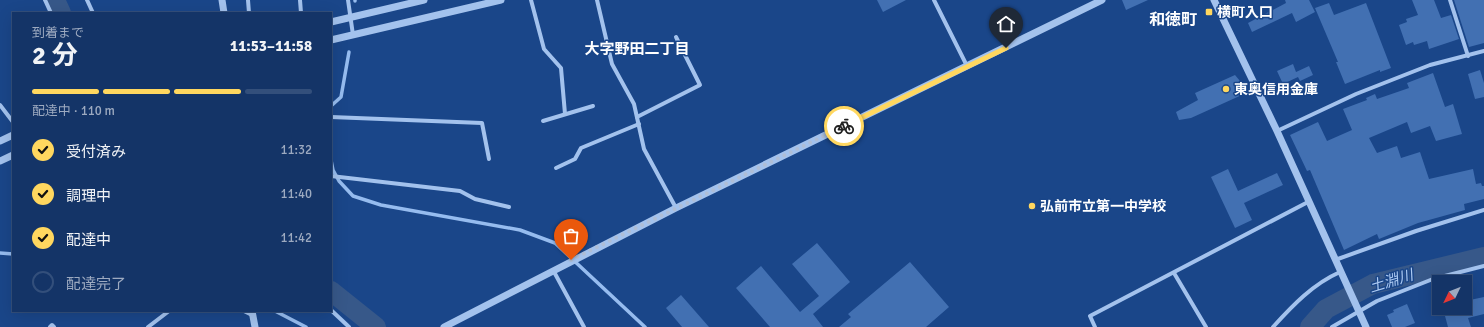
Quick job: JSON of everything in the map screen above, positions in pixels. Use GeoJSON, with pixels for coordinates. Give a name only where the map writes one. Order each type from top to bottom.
{"type":"FeatureCollection","features":[{"type":"Feature","properties":{"kind":"street"},"geometry":{"type":"LineString","coordinates":[[46,0],[52,12]]}},
{"type":"Feature","properties":{"kind":"street"},"geometry":{"type":"LineString","coordinates":[[87,0],[93,12]]}},
{"type":"Feature","properties":{"kind":"street"},"geometry":{"type":"LineString","coordinates":[[222,0],[224,12]]}},
{"type":"Feature","properties":{"kind":"street"},"geometry":{"type":"LineString","coordinates":[[248,0],[249,12]]}},
{"type":"Feature","properties":{"kind":"street"},"geometry":{"type":"LineString","coordinates":[[300,0],[301,12]]}},
{"type":"Feature","properties":{"kind":"street"},"geometry":{"type":"LineString","coordinates":[[348,0],[353,35]]}},
{"type":"Feature","properties":{"kind":"street"},"geometry":{"type":"LineString","coordinates":[[332,22],[424,0]]}},
{"type":"Feature","properties":{"kind":"street"},"geometry":{"type":"LineString","coordinates":[[332,40],[490,1],[501,0]]}},
{"type":"Feature","properties":{"kind":"street"},"geometry":{"type":"LineString","coordinates":[[531,0],[544,49],[561,68],[566,114]]}},
{"type":"Feature","properties":{"kind":"street"},"geometry":{"type":"LineString","coordinates":[[597,0],[612,64],[634,104],[644,149],[676,208]]}},
{"type":"Feature","properties":{"kind":"street"},"geometry":{"type":"LineString","coordinates":[[934,0],[967,66]]}},
{"type":"Feature","properties":{"kind":"street"},"geometry":{"type":"LineString","coordinates":[[444,327],[498,300],[571,260],[1102,0]]}},
{"type":"Feature","properties":{"kind":"street"},"geometry":{"type":"LineString","coordinates":[[1214,0],[1277,131],[1366,327]]}},
{"type":"Feature","properties":{"kind":"street"},"geometry":{"type":"LineString","coordinates":[[1450,0],[1468,56]]}},
{"type":"Feature","properties":{"kind":"street"},"geometry":{"type":"LineString","coordinates":[[637,117],[700,85],[676,37]]}},
{"type":"Feature","properties":{"kind":"street"},"geometry":{"type":"LineString","coordinates":[[1277,131],[1356,94],[1430,65],[1484,51]]}},
{"type":"Feature","properties":{"kind":"street"},"geometry":{"type":"LineString","coordinates":[[0,105],[12,121]]}},
{"type":"Feature","properties":{"kind":"street"},"geometry":{"type":"LineString","coordinates":[[543,121],[593,106]]}},
{"type":"Feature","properties":{"kind":"street"},"geometry":{"type":"LineString","coordinates":[[332,117],[482,123],[489,159]]}},
{"type":"Feature","properties":{"kind":"street"},"geometry":{"type":"LineString","coordinates":[[556,168],[576,159],[581,148],[639,124]]}},
{"type":"Feature","properties":{"kind":"street"},"geometry":{"type":"LineString","coordinates":[[0,141],[12,135]]}},
{"type":"Feature","properties":{"kind":"street"},"geometry":{"type":"LineString","coordinates":[[0,161],[12,155]]}},
{"type":"Feature","properties":{"kind":"street"},"geometry":{"type":"LineString","coordinates":[[332,176],[342,176],[460,192],[475,200],[509,207]]}},
{"type":"Feature","properties":{"kind":"street"},"geometry":{"type":"LineString","coordinates":[[1095,327],[1090,316],[1308,202]]}},
{"type":"Feature","properties":{"kind":"street"},"geometry":{"type":"LineString","coordinates":[[1335,260],[1416,231],[1484,210]]}},
{"type":"Feature","properties":{"kind":"street"},"geometry":{"type":"LineString","coordinates":[[1332,327],[1358,311],[1433,279],[1484,266]]}},
{"type":"Feature","properties":{"kind":"street"},"geometry":{"type":"LineString","coordinates":[[553,269],[584,327]]}},
{"type":"Feature","properties":{"kind":"street"},"geometry":{"type":"LineString","coordinates":[[1273,327],[1308,291],[1327,278],[1340,272]]}},
{"type":"Feature","properties":{"kind":"street"},"geometry":{"type":"LineString","coordinates":[[1174,273],[1206,327]]}},
{"type":"Feature","properties":{"kind":"street"},"geometry":{"type":"LineString","coordinates":[[332,311],[349,327]]}},
{"type":"Feature","properties":{"kind":"street"},"geometry":{"type":"LineString","coordinates":[[148,327],[168,312]]}},
{"type":"Feature","properties":{"kind":"street"},"geometry":{"type":"LineString","coordinates":[[252,313],[255,327]]}},
{"type":"Feature","properties":{"kind":"street"},"geometry":{"type":"LineString","coordinates":[[50,327],[52,325],[54,327]]}},
{"type":"Feature","properties":{"kind":"building"},"geometry":{"type":"Polygon","coordinates":[[[877,0],[906,0],[883,12],[877,0]]]}},
{"type":"Feature","properties":{"kind":"building"},"geometry":{"type":"Polygon","coordinates":[[[1122,0],[1148,0],[1126,10],[1122,0]]]}},
{"type":"Feature","properties":{"kind":"building"},"geometry":{"type":"Polygon","coordinates":[[[1285,0],[1309,0],[1315,12],[1296,22],[1292,13],[1252,32],[1248,23],[1286,3],[1285,0]]]}},
{"type":"Feature","properties":{"kind":"building"},"geometry":{"type":"Polygon","coordinates":[[[1412,0],[1434,0],[1441,18],[1451,15],[1459,39],[1429,49],[1427,41],[1414,45],[1413,42],[1406,45],[1399,25],[1407,22],[1406,19],[1418,15],[1412,0]]]}},
{"type":"Feature","properties":{"kind":"building"},"geometry":{"type":"Polygon","coordinates":[[[1454,0],[1484,0],[1484,43],[1469,47],[1454,0]]]}},
{"type":"Feature","properties":{"kind":"building"},"geometry":{"type":"Polygon","coordinates":[[[1329,3],[1334,15],[1366,3],[1391,68],[1380,72],[1380,70],[1345,84],[1336,62],[1338,62],[1315,8],[1329,3]]]}},
{"type":"Feature","properties":{"kind":"building"},"geometry":{"type":"Polygon","coordinates":[[[1293,64],[1296,72],[1309,66],[1313,75],[1300,81],[1298,77],[1283,84],[1277,71],[1293,64]]]}},
{"type":"Feature","properties":{"kind":"building"},"geometry":{"type":"Polygon","coordinates":[[[1480,70],[1484,83],[1484,97],[1475,99],[1468,74],[1480,70]]]}},
{"type":"Feature","properties":{"kind":"building"},"geometry":{"type":"Polygon","coordinates":[[[1433,73],[1445,107],[1453,104],[1462,134],[1436,141],[1430,126],[1411,133],[1407,122],[1369,138],[1377,153],[1397,146],[1401,158],[1420,152],[1429,179],[1473,169],[1476,184],[1481,183],[1482,186],[1484,186],[1484,199],[1464,204],[1465,210],[1418,223],[1379,239],[1377,234],[1344,250],[1310,170],[1307,171],[1290,135],[1318,122],[1327,141],[1352,130],[1343,109],[1367,100],[1366,98],[1375,94],[1377,99],[1409,88],[1407,83],[1433,73]]]}},
{"type":"Feature","properties":{"kind":"building"},"geometry":{"type":"Polygon","coordinates":[[[1235,75],[1240,81],[1244,94],[1191,118],[1179,120],[1176,112],[1198,100],[1195,93],[1235,75]]]}},
{"type":"Feature","properties":{"kind":"building"},"geometry":{"type":"Polygon","coordinates":[[[1228,169],[1238,191],[1277,173],[1283,185],[1244,203],[1252,220],[1235,228],[1211,177],[1228,169]]]}},
{"type":"Feature","properties":{"kind":"building"},"geometry":{"type":"Polygon","coordinates":[[[817,243],[850,282],[813,314],[823,327],[770,327],[736,288],[761,266],[800,312],[819,296],[792,264],[817,243]]]}},
{"type":"Feature","properties":{"kind":"building"},"geometry":{"type":"Polygon","coordinates":[[[910,262],[949,307],[926,327],[839,327],[851,317],[848,314],[910,262]]]}},
{"type":"Feature","properties":{"kind":"building"},"geometry":{"type":"Polygon","coordinates":[[[681,295],[709,327],[682,327],[666,308],[681,295]]]}},
{"type":"Feature","properties":{"kind":"building"},"geometry":{"type":"Polygon","coordinates":[[[1484,297],[1484,314],[1468,318],[1471,327],[1448,327],[1445,316],[1447,315],[1472,315],[1472,300],[1484,297]]]}},
{"type":"Feature","properties":{"kind":"building"},"geometry":{"type":"Polygon","coordinates":[[[1407,304],[1415,323],[1405,327],[1392,327],[1387,315],[1394,312],[1393,310],[1407,304]]]}},
{"type":"Feature","properties":{"kind":"waterway","name":"土淵川"},"geometry":{"type":"LineString","coordinates":[[55,0],[61,12]]}},
{"type":"Feature","properties":{"kind":"waterway"},"geometry":{"type":"LineString","coordinates":[[332,105],[341,97],[349,52]]}},
{"type":"Feature","properties":{"kind":"waterway"},"geometry":{"type":"LineString","coordinates":[[332,165],[339,181],[353,196],[381,205],[520,230],[555,243],[645,327]]}},
{"type":"Feature","properties":{"kind":"waterway"},"geometry":{"type":"LineString","coordinates":[[0,253],[12,254]]}},
{"type":"Feature","properties":{"kind":"waterway","name":"土淵川"},"geometry":{"type":"LineString","coordinates":[[1310,327],[1326,309],[1373,284],[1484,257]]}},
{"type":"Feature","properties":{"kind":"waterway","name":"土淵川"},"geometry":{"type":"LineString","coordinates":[[332,292],[376,327]]}},
{"type":"Feature","properties":{"kind":"waterway"},"geometry":{"type":"LineString","coordinates":[[277,312],[306,327]]}},
{"type":"Feature","properties":{"kind":"way so far"},"geometry":{"type":"LineString","coordinates":[[571,260],[844,126]]}},
{"type":"Feature","properties":{"kind":"place","name":"横町入口"},"geometry":{"type":"Point","coordinates":[1209,12]}},
{"type":"Feature","properties":{"kind":"place","name":"東奥信用金庫"},"geometry":{"type":"Point","coordinates":[1226,89]}},
{"type":"Feature","properties":{"kind":"place","name":"弘前市立第一中学校"},"geometry":{"type":"Point","coordinates":[1032,206]}},
{"type":"Feature","properties":{"kind":"district","name":"和徳町"},"geometry":{"type":"Point","coordinates":[1173,20]}},
{"type":"Feature","properties":{"kind":"district","name":"大字野田二丁目"},"geometry":{"type":"Point","coordinates":[637,49]}},
{"type":"Feature","properties":{"kind":"route"},"geometry":{"type":"LineString","coordinates":[[844,126],[1006,48]]}}]}
